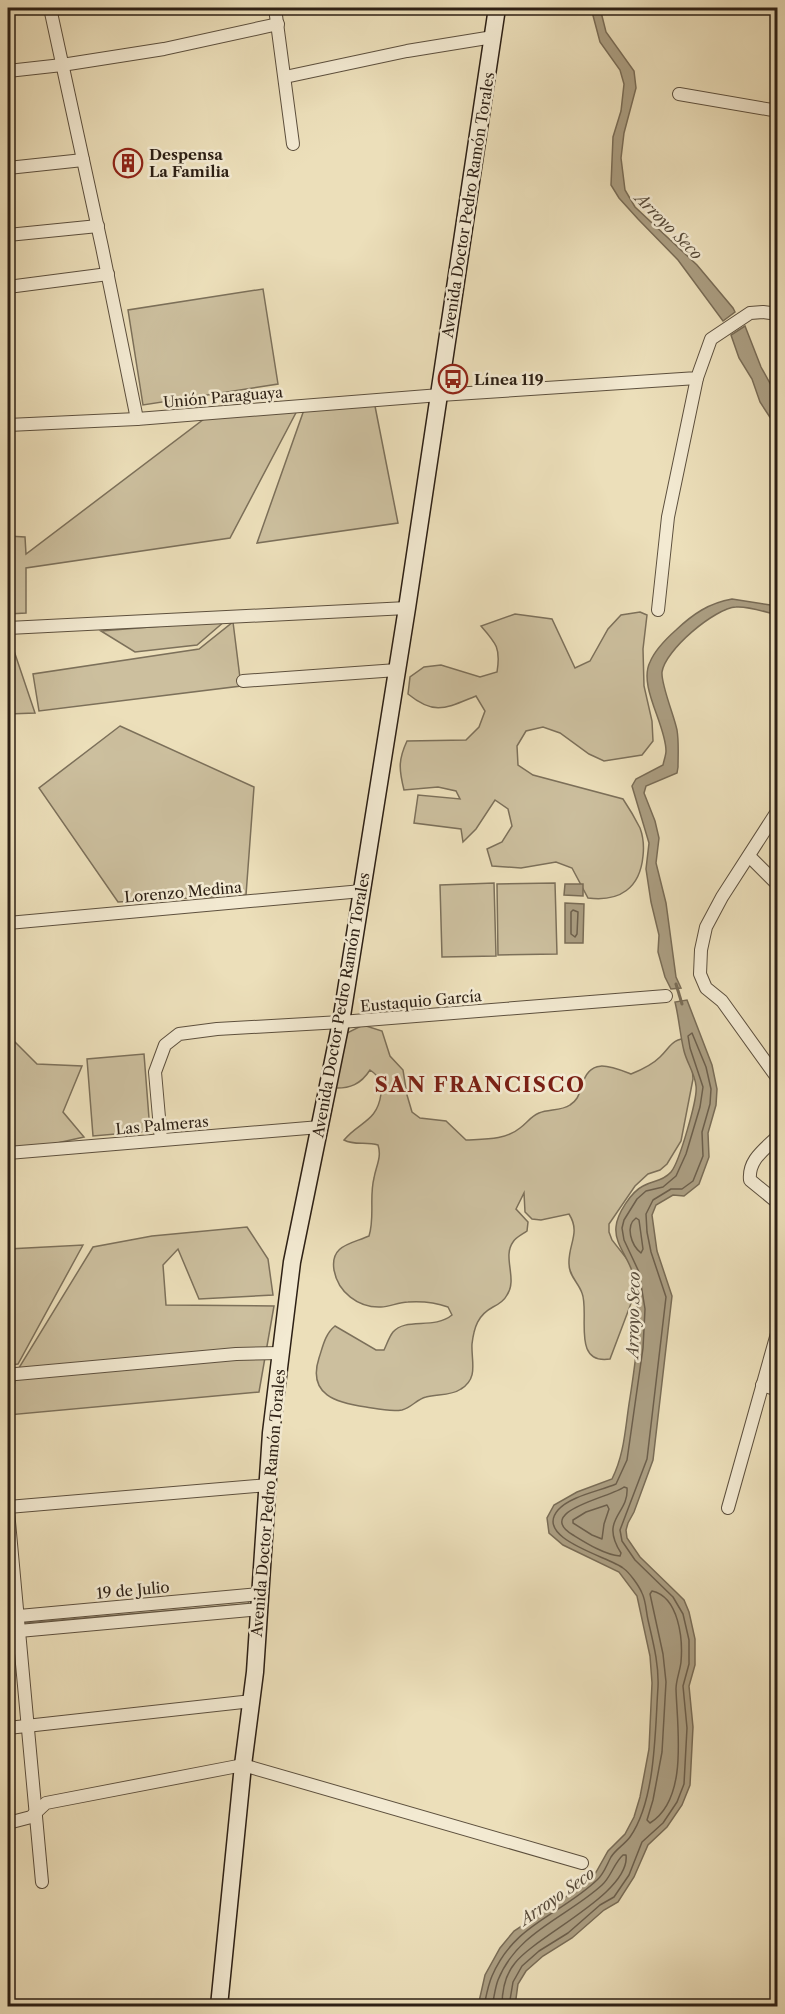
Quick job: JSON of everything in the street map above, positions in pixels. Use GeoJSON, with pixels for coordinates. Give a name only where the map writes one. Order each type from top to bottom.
{"type":"FeatureCollection","features":[{"type":"Feature","properties":{"kind":"street"},"geometry":{"type":"LineString","coordinates":[[50,8],[98,226],[136,419]]}},
{"type":"Feature","properties":{"kind":"street"},"geometry":{"type":"LineString","coordinates":[[275,8],[293,144]]}},
{"type":"Feature","properties":{"kind":"street","name":"Avenida Doctor Pedro Ramón Torales"},"geometry":{"type":"LineString","coordinates":[[219,2007],[243,1765],[252,1701],[271,1433],[292,1262],[341,1022],[440,395],[497,8]]}},
{"type":"Feature","properties":{"kind":"street"},"geometry":{"type":"LineString","coordinates":[[8,71],[164,49],[278,24]]}},
{"type":"Feature","properties":{"kind":"street"},"geometry":{"type":"LineString","coordinates":[[285,77],[407,51],[493,37]]}},
{"type":"Feature","properties":{"kind":"street"},"geometry":{"type":"LineString","coordinates":[[679,94],[777,111]]}},
{"type":"Feature","properties":{"kind":"street"},"geometry":{"type":"LineString","coordinates":[[8,168],[82,160]]}},
{"type":"Feature","properties":{"kind":"street"},"geometry":{"type":"LineString","coordinates":[[8,235],[98,226]]}},
{"type":"Feature","properties":{"kind":"street"},"geometry":{"type":"LineString","coordinates":[[8,287],[108,274]]}},
{"type":"Feature","properties":{"kind":"street"},"geometry":{"type":"LineString","coordinates":[[658,610],[668,517],[696,378],[711,339],[750,313],[777,314]]}},
{"type":"Feature","properties":{"kind":"street","name":"Unión Paraguaya"},"geometry":{"type":"LineString","coordinates":[[8,425],[136,419],[696,378]]}},
{"type":"Feature","properties":{"kind":"street"},"geometry":{"type":"LineString","coordinates":[[8,628],[407,608]]}},
{"type":"Feature","properties":{"kind":"street"},"geometry":{"type":"LineString","coordinates":[[243,681],[397,669]]}},
{"type":"Feature","properties":{"kind":"street"},"geometry":{"type":"LineString","coordinates":[[777,810],[722,897],[706,927],[701,950],[700,974],[706,988],[722,1001],[777,1079]]}},
{"type":"Feature","properties":{"kind":"street"},"geometry":{"type":"LineString","coordinates":[[749,856],[777,885]]}},
{"type":"Feature","properties":{"kind":"street","name":"Lorenzo Medina"},"geometry":{"type":"LineString","coordinates":[[8,923],[362,891]]}},
{"type":"Feature","properties":{"kind":"street","name":"Eustaquio García"},"geometry":{"type":"LineString","coordinates":[[161,1140],[155,1072],[165,1046],[179,1034],[666,996]]}},
{"type":"Feature","properties":{"kind":"street","name":"Las Palmeras"},"geometry":{"type":"LineString","coordinates":[[8,1153],[320,1127]]}},
{"type":"Feature","properties":{"kind":"street"},"geometry":{"type":"LineString","coordinates":[[777,1136],[754,1161],[749,1170],[750,1180],[777,1203]]}},
{"type":"Feature","properties":{"kind":"street"},"geometry":{"type":"LineString","coordinates":[[728,1508],[777,1330]]}},
{"type":"Feature","properties":{"kind":"street"},"geometry":{"type":"LineString","coordinates":[[16,1374],[236,1354],[281,1353]]}},
{"type":"Feature","properties":{"kind":"street"},"geometry":{"type":"LineString","coordinates":[[762,1385],[777,1390]]}},
{"type":"Feature","properties":{"kind":"street"},"geometry":{"type":"LineString","coordinates":[[42,1882],[28,1726],[13,1631],[8,1509],[268,1485]]}},
{"type":"Feature","properties":{"kind":"street","name":"19 de Julio"},"geometry":{"type":"LineString","coordinates":[[12,1616],[260,1601]]}},
{"type":"Feature","properties":{"kind":"street","name":"19 de Julio"},"geometry":{"type":"LineString","coordinates":[[13,1631],[260,1601]]}},
{"type":"Feature","properties":{"kind":"street"},"geometry":{"type":"LineString","coordinates":[[8,1728],[252,1701]]}},
{"type":"Feature","properties":{"kind":"street"},"geometry":{"type":"LineString","coordinates":[[8,1823],[36,1813],[46,1803],[243,1765],[582,1863]]}},
{"type":"Feature","properties":{"kind":"shaded area"},"geometry":{"type":"Polygon","coordinates":[[[263,289],[278,384],[143,405],[128,310],[263,289]]]}},
{"type":"Feature","properties":{"kind":"shaded area"},"geometry":{"type":"Polygon","coordinates":[[[374,401],[398,523],[257,543],[305,407],[374,401]]]}},
{"type":"Feature","properties":{"kind":"shaded area"},"geometry":{"type":"Polygon","coordinates":[[[299,407],[230,538],[26,568],[26,613],[8,614],[8,536],[25,537],[26,554],[212,413],[299,407]]]}},
{"type":"Feature","properties":{"kind":"shaded area"},"geometry":{"type":"Polygon","coordinates":[[[640,612],[647,615],[643,649],[644,686],[652,721],[653,741],[642,755],[604,761],[589,754],[560,733],[543,727],[526,731],[517,746],[518,765],[533,775],[623,799],[642,834],[643,856],[638,877],[633,884],[619,895],[610,898],[588,898],[572,868],[556,862],[521,868],[492,866],[487,849],[502,842],[512,826],[508,809],[495,800],[476,829],[463,842],[461,829],[414,823],[418,795],[460,799],[456,791],[438,787],[404,790],[400,765],[407,741],[466,740],[479,727],[485,711],[476,696],[441,708],[417,701],[408,694],[410,677],[424,667],[441,665],[480,677],[497,672],[498,651],[481,626],[515,614],[552,619],[575,668],[590,661],[608,629],[621,615],[640,612]]]}},
{"type":"Feature","properties":{"kind":"shaded area"},"geometry":{"type":"Polygon","coordinates":[[[225,621],[197,645],[135,652],[101,631],[225,621]]]}},
{"type":"Feature","properties":{"kind":"shaded area"},"geometry":{"type":"Polygon","coordinates":[[[233,622],[241,686],[39,711],[33,674],[199,649],[233,622]]]}},
{"type":"Feature","properties":{"kind":"shaded area"},"geometry":{"type":"Polygon","coordinates":[[[8,642],[11,642],[35,713],[8,714],[8,642]]]}},
{"type":"Feature","properties":{"kind":"shaded area"},"geometry":{"type":"Polygon","coordinates":[[[120,726],[254,787],[246,895],[118,902],[39,788],[120,726]]]}},
{"type":"Feature","properties":{"kind":"shaded area"},"geometry":{"type":"Polygon","coordinates":[[[494,883],[496,956],[442,957],[440,885],[494,883]]]}},
{"type":"Feature","properties":{"kind":"shaded area"},"geometry":{"type":"Polygon","coordinates":[[[555,883],[557,954],[498,955],[497,884],[555,883]]]}},
{"type":"Feature","properties":{"kind":"shaded area"},"geometry":{"type":"Polygon","coordinates":[[[363,1025],[382,1031],[390,1056],[403,1070],[412,1112],[420,1118],[446,1121],[466,1140],[508,1135],[536,1114],[566,1107],[578,1097],[585,1077],[595,1067],[615,1068],[631,1074],[654,1062],[675,1041],[690,1038],[693,1079],[681,1141],[667,1164],[660,1170],[648,1174],[635,1186],[609,1224],[612,1240],[641,1277],[610,1359],[598,1359],[590,1354],[586,1346],[584,1302],[582,1293],[569,1268],[574,1227],[569,1214],[541,1220],[532,1219],[525,1212],[524,1193],[516,1209],[528,1222],[527,1231],[513,1242],[510,1248],[510,1289],[503,1301],[488,1310],[478,1322],[472,1344],[473,1369],[467,1385],[453,1393],[426,1397],[405,1409],[393,1411],[345,1403],[327,1395],[321,1389],[316,1371],[323,1345],[335,1326],[376,1350],[384,1350],[393,1332],[399,1328],[405,1325],[437,1322],[452,1315],[448,1307],[428,1302],[404,1302],[381,1307],[365,1305],[350,1297],[336,1278],[335,1255],[343,1247],[369,1236],[372,1222],[373,1185],[379,1158],[378,1145],[352,1143],[344,1140],[376,1110],[381,1094],[378,1077],[370,1070],[354,1085],[333,1088],[347,1033],[363,1025]]]}},
{"type":"Feature","properties":{"kind":"shaded area"},"geometry":{"type":"Polygon","coordinates":[[[8,1035],[37,1064],[82,1066],[63,1112],[84,1137],[8,1154],[8,1035]]]}},
{"type":"Feature","properties":{"kind":"shaded area"},"geometry":{"type":"Polygon","coordinates":[[[144,1054],[150,1131],[93,1136],[87,1059],[144,1054]]]}},
{"type":"Feature","properties":{"kind":"shaded area"},"geometry":{"type":"Polygon","coordinates":[[[247,1227],[268,1259],[273,1295],[199,1299],[178,1249],[163,1265],[166,1305],[274,1306],[259,1392],[8,1415],[17,1371],[93,1247],[152,1236],[247,1227]]]}},
{"type":"Feature","properties":{"kind":"shaded area"},"geometry":{"type":"Polygon","coordinates":[[[83,1245],[18,1364],[8,1365],[8,1249],[83,1245]]]}},
{"type":"Feature","properties":{"kind":"shaded area"},"geometry":{"type":"Polygon","coordinates":[[[247,1600],[248,1604],[25,1623],[25,1621],[247,1600]]]}},
{"type":"Feature","properties":{"kind":"water"},"geometry":{"type":"Polygon","coordinates":[[[591,8],[600,8],[606,32],[634,71],[636,88],[624,133],[621,158],[625,190],[635,207],[697,265],[733,308],[735,312],[723,321],[678,260],[619,198],[611,185],[613,137],[621,111],[624,84],[620,70],[600,42],[591,8]]]}},
{"type":"Feature","properties":{"kind":"water"},"geometry":{"type":"Polygon","coordinates":[[[745,326],[761,367],[777,396],[777,428],[760,402],[731,335],[745,326]]]}},
{"type":"Feature","properties":{"kind":"water"},"geometry":{"type":"Polygon","coordinates":[[[732,599],[777,606],[777,615],[741,607],[727,609],[716,614],[681,642],[665,663],[662,672],[677,730],[678,767],[677,773],[646,786],[644,793],[659,838],[656,863],[666,903],[676,977],[681,988],[671,989],[658,952],[659,935],[646,869],[649,843],[632,786],[636,779],[663,765],[666,753],[665,741],[647,682],[647,672],[658,649],[682,624],[709,606],[732,599]]]}},
{"type":"Feature","properties":{"kind":"water"},"geometry":{"type":"Polygon","coordinates":[[[565,884],[583,884],[583,896],[564,895],[565,884]]]}},
{"type":"Feature","properties":{"kind":"water"},"geometry":{"type":"Polygon","coordinates":[[[565,903],[584,904],[583,943],[565,943],[565,903]]]}},
{"type":"Feature","properties":{"kind":"water"},"geometry":{"type":"Polygon","coordinates":[[[687,1000],[712,1065],[717,1089],[716,1105],[708,1133],[709,1157],[699,1184],[684,1196],[673,1195],[656,1205],[652,1215],[657,1251],[672,1296],[653,1460],[626,1530],[627,1538],[640,1557],[684,1600],[689,1612],[695,1639],[695,1665],[689,1686],[693,1727],[690,1785],[682,1805],[667,1827],[648,1845],[634,1877],[618,1902],[604,1910],[572,1938],[543,1956],[526,1971],[518,1984],[515,2006],[478,2006],[485,1975],[500,1948],[514,1931],[576,1890],[595,1874],[608,1851],[625,1834],[634,1817],[640,1797],[649,1749],[652,1683],[650,1656],[637,1596],[619,1572],[563,1545],[549,1533],[547,1518],[554,1505],[577,1492],[612,1479],[622,1452],[636,1356],[638,1310],[634,1278],[618,1240],[616,1227],[622,1210],[638,1189],[664,1178],[671,1172],[683,1144],[696,1086],[684,1051],[675,1002],[687,1000]]]}},
{"type":"Feature","properties":{"kind":"waterway","name":"Arroyo Seco"},"geometry":{"type":"LineString","coordinates":[[676,984],[682,1004]]}},
{"type":"Feature","properties":{"kind":"place","name":"Despensa La Familia"},"geometry":{"type":"Point","coordinates":[128,163]}},
{"type":"Feature","properties":{"kind":"place","name":"Línea 119"},"geometry":{"type":"Point","coordinates":[453,379]}},
{"type":"Feature","properties":{"kind":"district","name":"SAN FRANCISCO"},"geometry":{"type":"Point","coordinates":[480,1084]}}]}
